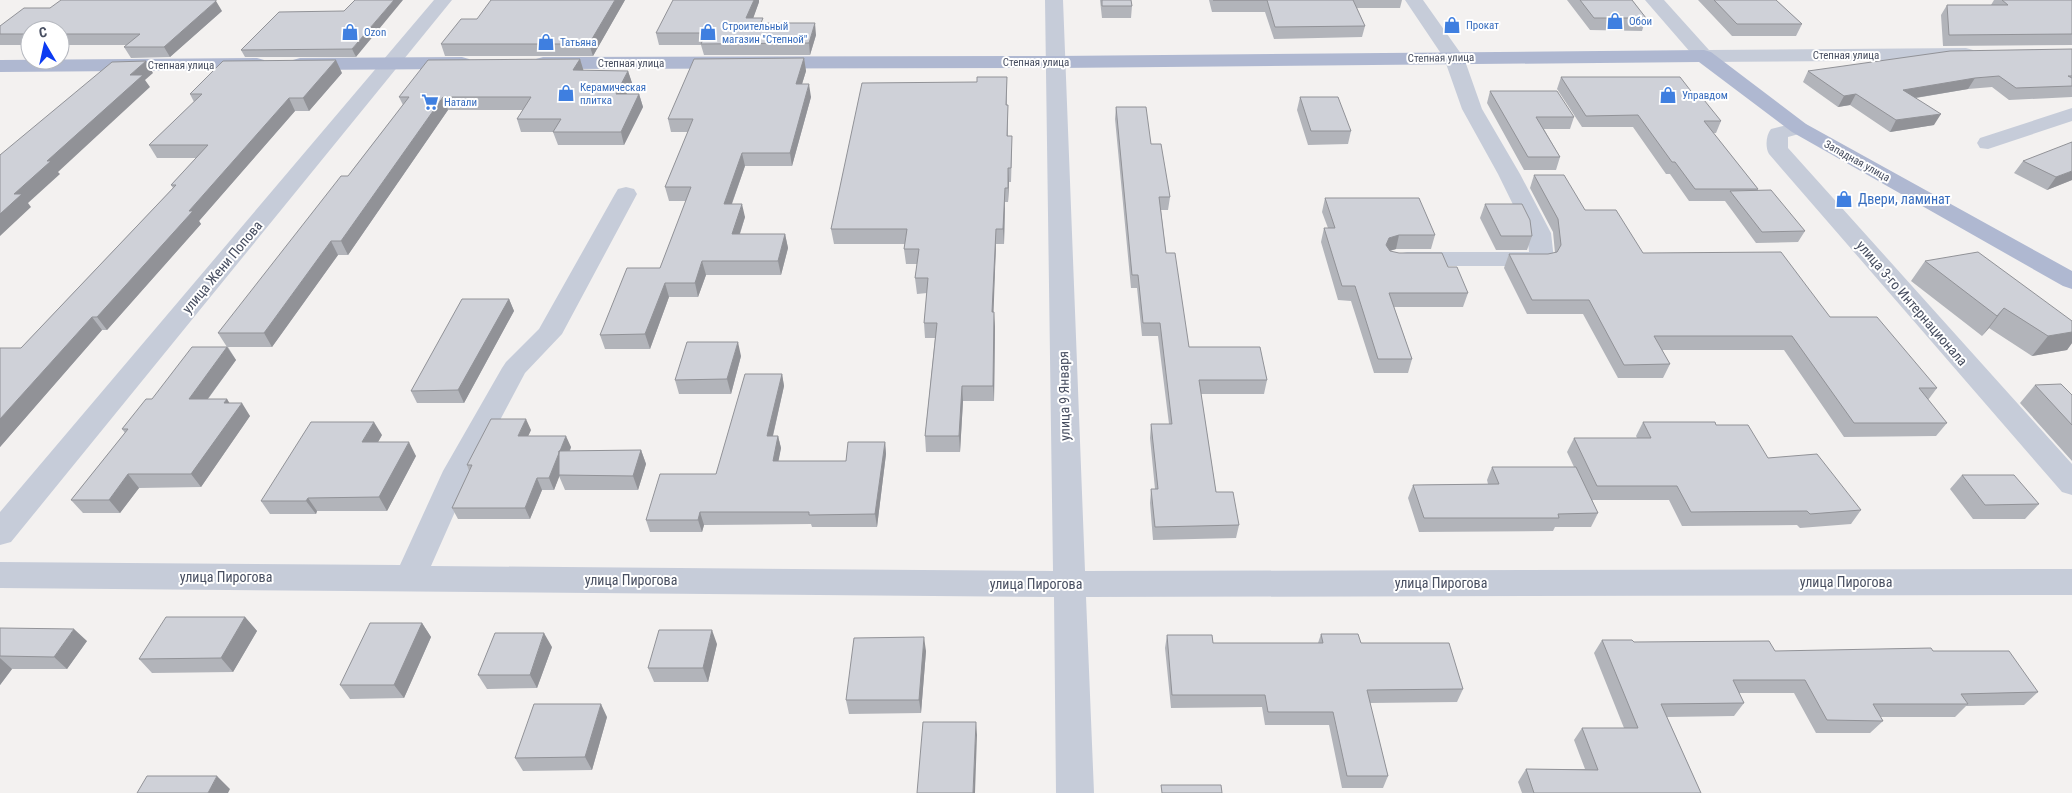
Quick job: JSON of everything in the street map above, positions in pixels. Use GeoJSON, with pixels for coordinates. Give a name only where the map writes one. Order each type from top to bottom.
{"type":"FeatureCollection","features":[{"type":"Feature","properties":{"kind":"main road","name":"Степная улица"},"geometry":{"type":"LineString","coordinates":[[520,63],[1056,62],[1704,56]]}},
{"type":"Feature","properties":{"kind":"main road","name":"Западная улица"},"geometry":{"type":"LineString","coordinates":[[1704,56],[1799,128],[2072,281]]}},
{"type":"Feature","properties":{"kind":"main road","name":"Степная улица"},"geometry":{"type":"LineString","coordinates":[[0,66],[480,63]]}},
{"type":"Feature","properties":{"kind":"street","name":"улица Жени Попова"},"geometry":{"type":"LineString","coordinates":[[0,533],[443,0]]}},
{"type":"Feature","properties":{"kind":"street","name":"улица 9 Января"},"geometry":{"type":"LineString","coordinates":[[1054,0],[1075,793]]}},
{"type":"Feature","properties":{"kind":"street"},"geometry":{"type":"LineString","coordinates":[[1396,258],[1542,259],[1538,233],[1509,174],[1472,109],[1454,58],[1414,0]]}},
{"type":"Feature","properties":{"kind":"street"},"geometry":{"type":"LineString","coordinates":[[1654,0],[1704,56]]}},
{"type":"Feature","properties":{"kind":"street","name":"Степная улица"},"geometry":{"type":"LineString","coordinates":[[1704,56],[1982,54]]}},
{"type":"Feature","properties":{"kind":"street"},"geometry":{"type":"LineString","coordinates":[[92,84],[114,65]]}},
{"type":"Feature","properties":{"kind":"street"},"geometry":{"type":"LineString","coordinates":[[1988,143],[2072,114]]}},
{"type":"Feature","properties":{"kind":"street","name":"улица 3-го Интернационала"},"geometry":{"type":"LineString","coordinates":[[1799,128],[1778,133],[1777,148],[2072,484]]}},
{"type":"Feature","properties":{"kind":"street"},"geometry":{"type":"LineString","coordinates":[[410,578],[458,471],[515,368],[549,334],[626,194]]}},
{"type":"Feature","properties":{"kind":"street","name":"улица Пирогова"},"geometry":{"type":"LineString","coordinates":[[0,575],[1069,584],[2072,582]]}},
{"type":"Feature","properties":{"kind":"building"},"geometry":{"type":"Polygon","coordinates":[[[61,0],[216,0],[164,47],[124,47],[140,34],[70,34],[70,20],[20,20],[20,34],[0,34],[0,26],[24,8],[50,8],[61,0]]]}},
{"type":"Feature","properties":{"kind":"building"},"geometry":{"type":"Polygon","coordinates":[[[355,0],[394,0],[352,49],[241,50],[279,12],[344,11],[355,0]]]}},
{"type":"Feature","properties":{"kind":"building"},"geometry":{"type":"Polygon","coordinates":[[[491,0],[615,0],[589,44],[441,44],[461,19],[477,19],[491,0]]]}},
{"type":"Feature","properties":{"kind":"building"},"geometry":{"type":"Polygon","coordinates":[[[673,0],[754,0],[746,18],[763,18],[761,23],[815,23],[809,43],[701,44],[706,33],[656,33],[673,0]]]}},
{"type":"Feature","properties":{"kind":"building"},"geometry":{"type":"Polygon","coordinates":[[[1102,0],[1131,0],[1132,6],[1102,6],[1102,0]]]}},
{"type":"Feature","properties":{"kind":"building"},"geometry":{"type":"Polygon","coordinates":[[[1267,0],[1353,0],[1365,26],[1275,27],[1267,0]]]}},
{"type":"Feature","properties":{"kind":"building"},"geometry":{"type":"Polygon","coordinates":[[[1580,0],[1632,0],[1646,18],[1594,18],[1580,0]]]}},
{"type":"Feature","properties":{"kind":"building"},"geometry":{"type":"Polygon","coordinates":[[[1714,0],[1776,0],[1802,24],[1737,24],[1714,0]]]}},
{"type":"Feature","properties":{"kind":"building"},"geometry":{"type":"Polygon","coordinates":[[[2002,0],[2072,0],[2072,34],[1949,35],[1947,5],[2008,5],[2002,0]]]}},
{"type":"Feature","properties":{"kind":"building"},"geometry":{"type":"Polygon","coordinates":[[[2072,49],[2072,76],[2068,76],[2072,78],[2072,86],[2016,88],[1999,76],[1903,90],[1941,114],[1896,120],[1856,94],[1844,96],[1808,71],[1950,51],[2072,49]]]}},
{"type":"Feature","properties":{"kind":"building"},"geometry":{"type":"Polygon","coordinates":[[[804,58],[796,84],[809,84],[790,153],[742,153],[724,204],[742,204],[732,234],[785,234],[778,261],[702,261],[695,283],[665,283],[645,334],[600,335],[627,268],[660,268],[691,187],[665,187],[693,119],[668,119],[694,59],[804,58]]]}},
{"type":"Feature","properties":{"kind":"building"},"geometry":{"type":"Polygon","coordinates":[[[580,59],[573,70],[628,71],[616,94],[639,94],[621,132],[553,132],[561,119],[517,119],[531,97],[443,97],[341,241],[331,241],[264,333],[218,333],[341,176],[348,176],[409,97],[399,97],[428,60],[580,59]]]}},
{"type":"Feature","properties":{"kind":"building"},"geometry":{"type":"Polygon","coordinates":[[[336,60],[303,98],[289,98],[189,211],[193,211],[97,317],[92,317],[0,419],[0,348],[21,348],[176,185],[171,185],[208,145],[149,145],[202,94],[190,94],[223,61],[336,60]]]}},
{"type":"Feature","properties":{"kind":"building"},"geometry":{"type":"Polygon","coordinates":[[[146,61],[130,75],[143,75],[47,161],[51,161],[14,194],[22,194],[0,214],[0,155],[112,62],[146,61]]]}},
{"type":"Feature","properties":{"kind":"building"},"geometry":{"type":"Polygon","coordinates":[[[977,77],[1007,77],[1007,136],[1012,136],[1011,168],[1008,168],[1008,188],[1005,188],[1003,229],[996,229],[992,312],[994,312],[993,386],[962,386],[959,436],[925,436],[937,323],[924,323],[928,278],[915,278],[919,249],[904,249],[907,229],[831,229],[862,83],[977,82],[977,77]]]}},
{"type":"Feature","properties":{"kind":"building"},"geometry":{"type":"Polygon","coordinates":[[[1561,77],[1680,77],[1694,95],[1700,95],[1721,121],[1704,121],[1758,189],[1695,189],[1675,162],[1672,162],[1638,115],[1586,116],[1561,77]]]}},
{"type":"Feature","properties":{"kind":"building"},"geometry":{"type":"Polygon","coordinates":[[[1490,91],[1557,91],[1574,117],[1536,117],[1560,157],[1528,157],[1490,91]]]}},
{"type":"Feature","properties":{"kind":"building"},"geometry":{"type":"Polygon","coordinates":[[[1300,97],[1338,97],[1351,131],[1311,131],[1300,97]]]}},
{"type":"Feature","properties":{"kind":"building"},"geometry":{"type":"Polygon","coordinates":[[[1116,107],[1146,107],[1151,144],[1161,144],[1170,197],[1159,197],[1166,253],[1175,253],[1189,347],[1260,347],[1267,380],[1199,380],[1216,492],[1233,492],[1239,525],[1155,527],[1151,489],[1158,489],[1151,424],[1172,424],[1160,323],[1143,323],[1138,275],[1132,275],[1116,107]]]}},
{"type":"Feature","properties":{"kind":"building"},"geometry":{"type":"Polygon","coordinates":[[[2072,142],[2072,171],[2056,177],[2023,161],[2072,142]]]}},
{"type":"Feature","properties":{"kind":"building"},"geometry":{"type":"Polygon","coordinates":[[[1534,175],[1564,175],[1585,210],[1616,210],[1643,253],[1781,252],[1830,317],[1877,317],[1937,388],[1919,388],[1947,423],[1854,423],[1792,336],[1654,336],[1670,364],[1624,365],[1589,300],[1532,300],[1509,254],[1548,254],[1557,252],[1561,245],[1558,219],[1534,175]]]}},
{"type":"Feature","properties":{"kind":"building"},"geometry":{"type":"Polygon","coordinates":[[[1771,190],[1805,231],[1762,232],[1730,191],[1771,190]]]}},
{"type":"Feature","properties":{"kind":"building"},"geometry":{"type":"Polygon","coordinates":[[[1325,198],[1419,198],[1435,235],[1399,235],[1389,238],[1386,245],[1390,251],[1399,253],[1442,253],[1448,267],[1457,267],[1468,293],[1389,293],[1412,359],[1378,359],[1355,286],[1342,286],[1324,228],[1335,228],[1325,198]]]}},
{"type":"Feature","properties":{"kind":"building"},"geometry":{"type":"Polygon","coordinates":[[[1485,204],[1522,204],[1530,220],[1532,236],[1501,236],[1485,204]]]}},
{"type":"Feature","properties":{"kind":"building"},"geometry":{"type":"Polygon","coordinates":[[[1978,252],[2072,321],[2072,332],[2048,336],[2004,308],[1997,316],[1925,261],[1978,252]]]}},
{"type":"Feature","properties":{"kind":"building"},"geometry":{"type":"Polygon","coordinates":[[[462,299],[509,299],[458,390],[411,391],[462,299]]]}},
{"type":"Feature","properties":{"kind":"building"},"geometry":{"type":"Polygon","coordinates":[[[687,342],[738,342],[727,379],[675,380],[687,342]]]}},
{"type":"Feature","properties":{"kind":"building"},"geometry":{"type":"Polygon","coordinates":[[[192,347],[227,347],[189,399],[227,399],[224,403],[242,403],[191,474],[128,474],[109,500],[71,500],[128,429],[122,429],[146,399],[152,399],[192,347]]]}},
{"type":"Feature","properties":{"kind":"building"},"geometry":{"type":"Polygon","coordinates":[[[745,374],[782,374],[767,436],[778,436],[773,461],[846,461],[848,442],[885,442],[875,514],[809,515],[809,512],[700,512],[698,520],[646,520],[660,474],[716,474],[745,374]]]}},
{"type":"Feature","properties":{"kind":"building"},"geometry":{"type":"Polygon","coordinates":[[[2061,384],[2072,395],[2072,425],[2035,385],[2061,384]]]}},
{"type":"Feature","properties":{"kind":"building"},"geometry":{"type":"Polygon","coordinates":[[[491,419],[526,419],[518,436],[566,436],[549,478],[537,478],[525,508],[452,508],[472,465],[467,465],[491,419]]]}},
{"type":"Feature","properties":{"kind":"building"},"geometry":{"type":"Polygon","coordinates":[[[311,422],[374,422],[362,442],[409,442],[379,497],[308,498],[306,501],[261,501],[311,422]]]}},
{"type":"Feature","properties":{"kind":"building"},"geometry":{"type":"Polygon","coordinates":[[[1643,422],[1715,422],[1716,425],[1748,425],[1768,458],[1817,454],[1861,510],[1810,514],[1807,511],[1691,512],[1677,486],[1597,486],[1574,438],[1651,438],[1643,422]]]}},
{"type":"Feature","properties":{"kind":"building"},"geometry":{"type":"Polygon","coordinates":[[[641,450],[633,476],[559,475],[559,451],[641,450]]]}},
{"type":"Feature","properties":{"kind":"building"},"geometry":{"type":"Polygon","coordinates":[[[1492,467],[1576,467],[1598,513],[1558,514],[1559,518],[1424,518],[1413,485],[1499,484],[1492,467]]]}},
{"type":"Feature","properties":{"kind":"building"},"geometry":{"type":"Polygon","coordinates":[[[1962,475],[2014,475],[2039,504],[1985,505],[1962,475]]]}},
{"type":"Feature","properties":{"kind":"building"},"geometry":{"type":"Polygon","coordinates":[[[166,617],[245,617],[221,658],[139,659],[166,617]]]}},
{"type":"Feature","properties":{"kind":"building"},"geometry":{"type":"Polygon","coordinates":[[[370,623],[422,623],[394,685],[340,685],[370,623]]]}},
{"type":"Feature","properties":{"kind":"building"},"geometry":{"type":"Polygon","coordinates":[[[0,628],[74,629],[54,657],[0,656],[0,628]]]}},
{"type":"Feature","properties":{"kind":"building"},"geometry":{"type":"Polygon","coordinates":[[[659,630],[712,630],[703,668],[648,668],[659,630]]]}},
{"type":"Feature","properties":{"kind":"building"},"geometry":{"type":"Polygon","coordinates":[[[495,633],[544,633],[530,675],[478,675],[495,633]]]}},
{"type":"Feature","properties":{"kind":"building"},"geometry":{"type":"Polygon","coordinates":[[[1321,634],[1358,634],[1361,643],[1449,643],[1463,689],[1367,690],[1388,776],[1347,776],[1333,712],[1268,712],[1265,695],[1172,695],[1167,635],[1212,635],[1213,643],[1323,643],[1321,634]]]}},
{"type":"Feature","properties":{"kind":"building"},"geometry":{"type":"Polygon","coordinates":[[[924,637],[919,700],[846,700],[854,638],[924,637]]]}},
{"type":"Feature","properties":{"kind":"building"},"geometry":{"type":"Polygon","coordinates":[[[1602,640],[1632,640],[1634,642],[1769,641],[1775,651],[1931,648],[1933,651],[2009,651],[2038,692],[1961,694],[1968,704],[1873,704],[1883,721],[1827,720],[1805,680],[1733,680],[1744,703],[1661,704],[1701,793],[1534,793],[1526,769],[1598,770],[1582,728],[1638,728],[1602,640]]]}},
{"type":"Feature","properties":{"kind":"building"},"geometry":{"type":"Polygon","coordinates":[[[534,704],[601,704],[585,757],[515,758],[534,704]]]}},
{"type":"Feature","properties":{"kind":"building"},"geometry":{"type":"Polygon","coordinates":[[[923,722],[976,722],[973,793],[917,793],[923,722]]]}},
{"type":"Feature","properties":{"kind":"building"},"geometry":{"type":"Polygon","coordinates":[[[147,776],[217,776],[208,793],[137,793],[147,776]]]}},
{"type":"Feature","properties":{"kind":"building"},"geometry":{"type":"Polygon","coordinates":[[[1161,785],[1221,785],[1222,793],[1162,793],[1161,785]]]}},
{"type":"Feature","properties":{"kind":"place","name":"Обои"},"geometry":{"type":"Point","coordinates":[1615,21]}},
{"type":"Feature","properties":{"kind":"place","name":"Прокат"},"geometry":{"type":"Point","coordinates":[1452,25]}},
{"type":"Feature","properties":{"kind":"place","name":"Ozon"},"geometry":{"type":"Point","coordinates":[350,32]}},
{"type":"Feature","properties":{"kind":"place","name":"Строительный магазин \"Степной\""},"geometry":{"type":"Point","coordinates":[708,32]}},
{"type":"Feature","properties":{"kind":"place","name":"Татьяна"},"geometry":{"type":"Point","coordinates":[546,42]}},
{"type":"Feature","properties":{"kind":"place","name":"Керамическая плитка"},"geometry":{"type":"Point","coordinates":[566,93]}},
{"type":"Feature","properties":{"kind":"place","name":"Управдом"},"geometry":{"type":"Point","coordinates":[1668,95]}},
{"type":"Feature","properties":{"kind":"place","name":"Натали"},"geometry":{"type":"Point","coordinates":[430,102]}},
{"type":"Feature","properties":{"kind":"place","name":"Двери, ламинат"},"geometry":{"type":"Point","coordinates":[1844,199]}}]}
